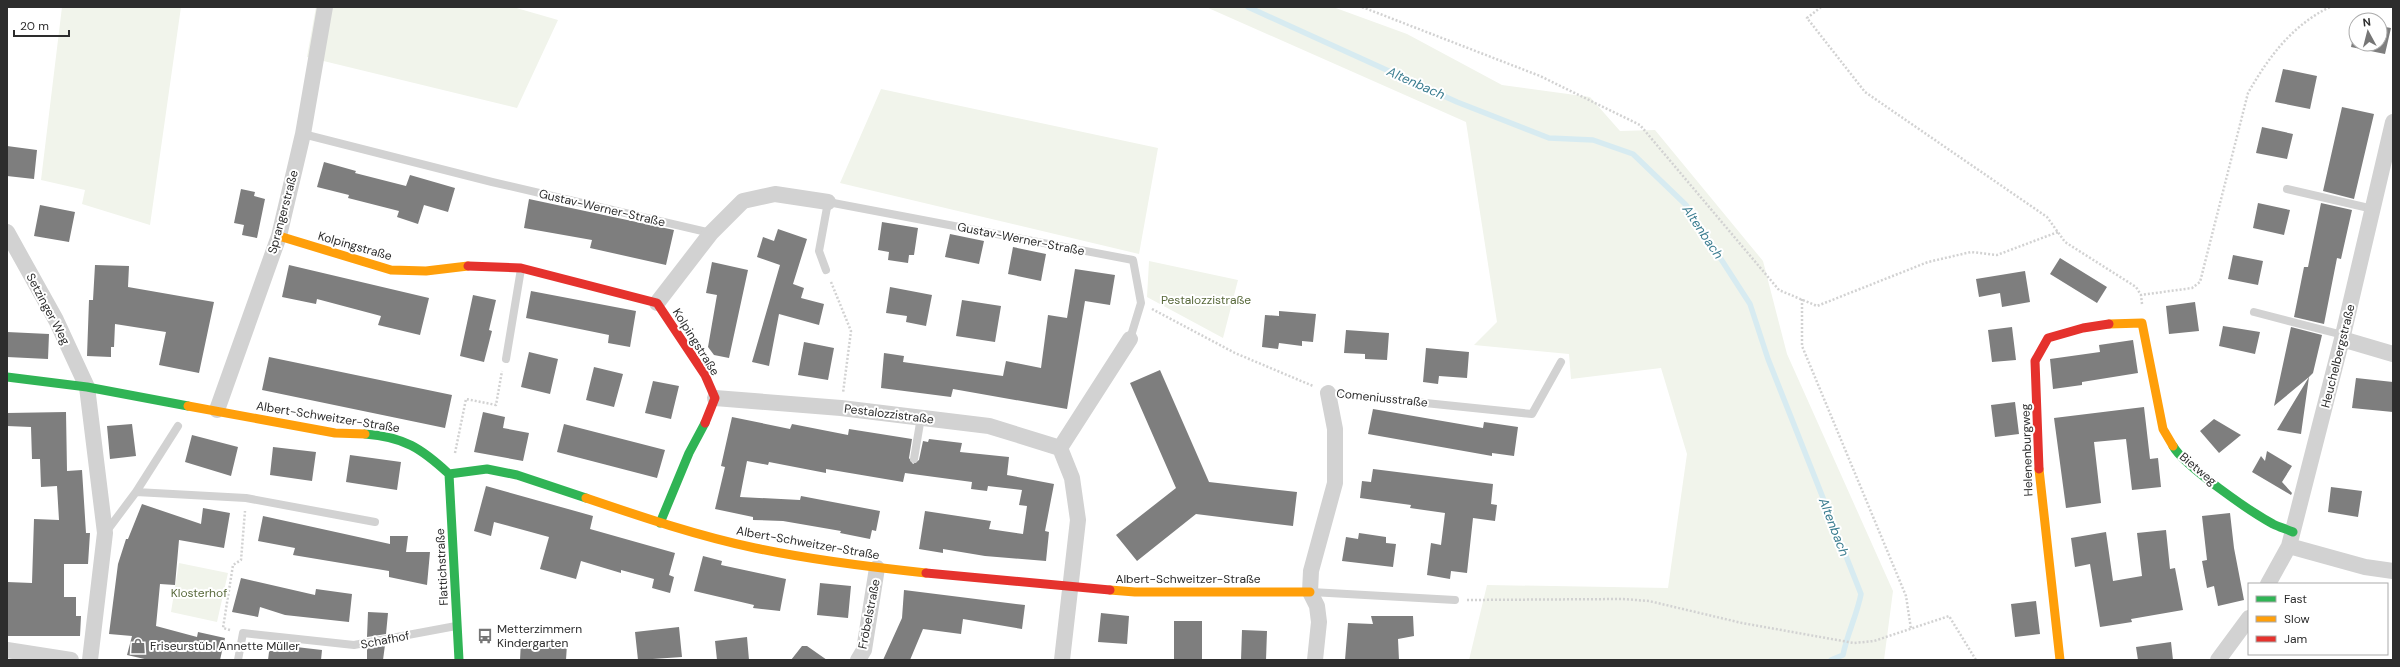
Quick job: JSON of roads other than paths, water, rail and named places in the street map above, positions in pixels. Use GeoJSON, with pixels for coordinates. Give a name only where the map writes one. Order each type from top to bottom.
{"type":"FeatureCollection","features":[{"type":"Feature","properties":{"kind":"street","name":"Sprangerstraße"},"geometry":{"type":"LineString","coordinates":[[217,410],[279,236],[303,134],[325,7]]}},
{"type":"Feature","properties":{"kind":"street","name":"Heuchelbergstraße"},"geometry":{"type":"LineString","coordinates":[[2269,583],[2291,539],[2343,337],[2393,122]]}},
{"type":"Feature","properties":{"kind":"street","name":"Gustav-Werner-Straße"},"geometry":{"type":"LineString","coordinates":[[657,303],[712,233],[743,200],[775,194],[828,202]]}},
{"type":"Feature","properties":{"kind":"street","name":"Setzinger Weg"},"geometry":{"type":"LineString","coordinates":[[7,232],[56,320],[87,387],[106,533],[90,660]]}},
{"type":"Feature","properties":{"kind":"street","name":"Kolpingstraße"},"geometry":{"type":"LineString","coordinates":[[279,236],[391,270],[426,271],[477,266],[521,268],[657,303],[705,375],[715,398]]}},
{"type":"Feature","properties":{"kind":"street","name":"Helenenburgweg"},"geometry":{"type":"LineString","coordinates":[[2060,660],[2040,491],[2036,361],[2048,338],[2066,331],[2110,322],[2142,322]]}},
{"type":"Feature","properties":{"kind":"street","name":"Bietweg"},"geometry":{"type":"LineString","coordinates":[[2142,322],[2163,429],[2177,453],[2197,471],[2273,524],[2291,539],[2365,567],[2393,571]]}},
{"type":"Feature","properties":{"kind":"street"},"geometry":{"type":"LineString","coordinates":[[2343,337],[2393,354]]}},
{"type":"Feature","properties":{"kind":"street"},"geometry":{"type":"LineString","coordinates":[[1062,660],[1078,520],[1072,478],[1060,448],[1130,339]]}},
{"type":"Feature","properties":{"kind":"street","name":"Albert-Schweitzer-Straße"},"geometry":{"type":"LineString","coordinates":[[7,377],[87,387],[335,433],[370,434],[398,439],[416,446],[449,474],[487,469],[517,476],[660,523],[755,548],[878,568],[1071,587],[1135,592],[1310,592]]}},
{"type":"Feature","properties":{"kind":"street","name":"Comeniusstraße"},"geometry":{"type":"LineString","coordinates":[[1310,592],[1311,571],[1335,483],[1335,429],[1328,393]]}},
{"type":"Feature","properties":{"kind":"street"},"geometry":{"type":"LineString","coordinates":[[660,523],[689,453],[710,414],[715,398]]}},
{"type":"Feature","properties":{"kind":"street","name":"Pestalozzistraße"},"geometry":{"type":"LineString","coordinates":[[715,398],[841,408],[989,426],[1060,448]]}},
{"type":"Feature","properties":{"kind":"street","name":"Flattichstraße"},"geometry":{"type":"LineString","coordinates":[[449,474],[459,660]]}},
{"type":"Feature","properties":{"kind":"street","name":"Fröbelstraße"},"geometry":{"type":"LineString","coordinates":[[858,660],[864,650],[878,568]]}},
{"type":"Feature","properties":{"kind":"street"},"geometry":{"type":"LineString","coordinates":[[1310,592],[1317,606],[1319,622],[1315,660]]}},
{"type":"Feature","properties":{"kind":"street"},"geometry":{"type":"LineString","coordinates":[[2218,660],[2248,619]]}},
{"type":"Feature","properties":{"kind":"street"},"geometry":{"type":"LineString","coordinates":[[7,650],[71,660]]}},
{"type":"Feature","properties":{"kind":"lane","name":"Gustav-Werner-Straße"},"geometry":{"type":"LineString","coordinates":[[303,134],[492,182],[712,233]]}},
{"type":"Feature","properties":{"kind":"lane"},"geometry":{"type":"LineString","coordinates":[[2288,188],[2373,210]]}},
{"type":"Feature","properties":{"kind":"lane","name":"Gustav-Werner-Straße"},"geometry":{"type":"LineString","coordinates":[[828,202],[1133,260],[1141,303],[1130,339]]}},
{"type":"Feature","properties":{"kind":"lane"},"geometry":{"type":"LineString","coordinates":[[826,270],[819,251],[828,202]]}},
{"type":"Feature","properties":{"kind":"lane"},"geometry":{"type":"LineString","coordinates":[[506,359],[521,268]]}},
{"type":"Feature","properties":{"kind":"lane"},"geometry":{"type":"LineString","coordinates":[[2254,312],[2343,337]]}},
{"type":"Feature","properties":{"kind":"lane","name":"Comeniusstraße"},"geometry":{"type":"LineString","coordinates":[[1328,393],[1532,414],[1561,362]]}},
{"type":"Feature","properties":{"kind":"lane"},"geometry":{"type":"LineString","coordinates":[[914,459],[921,417]]}},
{"type":"Feature","properties":{"kind":"lane"},"geometry":{"type":"LineString","coordinates":[[106,533],[136,492],[178,426]]}},
{"type":"Feature","properties":{"kind":"lane"},"geometry":{"type":"LineString","coordinates":[[136,492],[246,498],[375,522]]}},
{"type":"Feature","properties":{"kind":"lane","name":"Albert-Schweitzer-Straße"},"geometry":{"type":"LineString","coordinates":[[1310,592],[1454,600]]}},
{"type":"Feature","properties":{"kind":"lane","name":"Schafhof"},"geometry":{"type":"LineString","coordinates":[[238,660],[243,633],[354,645],[457,626]]}},
{"type":"Feature","properties":{"kind":"waterway","name":"Altenbach"},"geometry":{"type":"LineString","coordinates":[[1248,7],[1457,102],[1549,138],[1593,140],[1633,154],[1686,205],[1750,304],[1768,359],[1861,594],[1843,655],[1831,660]]}},
{"type":"Feature","properties":{"kind":"place","name":"Metterzimmern Kindergarten"},"geometry":{"type":"Point","coordinates":[485,636]}},
{"type":"Feature","properties":{"kind":"place","name":"Friseurstübl Annette Müller"},"geometry":{"type":"Point","coordinates":[138,646]}},
{"type":"Feature","properties":{"kind":"park label","name":"Klosterhof"},"geometry":{"type":"Point","coordinates":[199,593]}}]}
